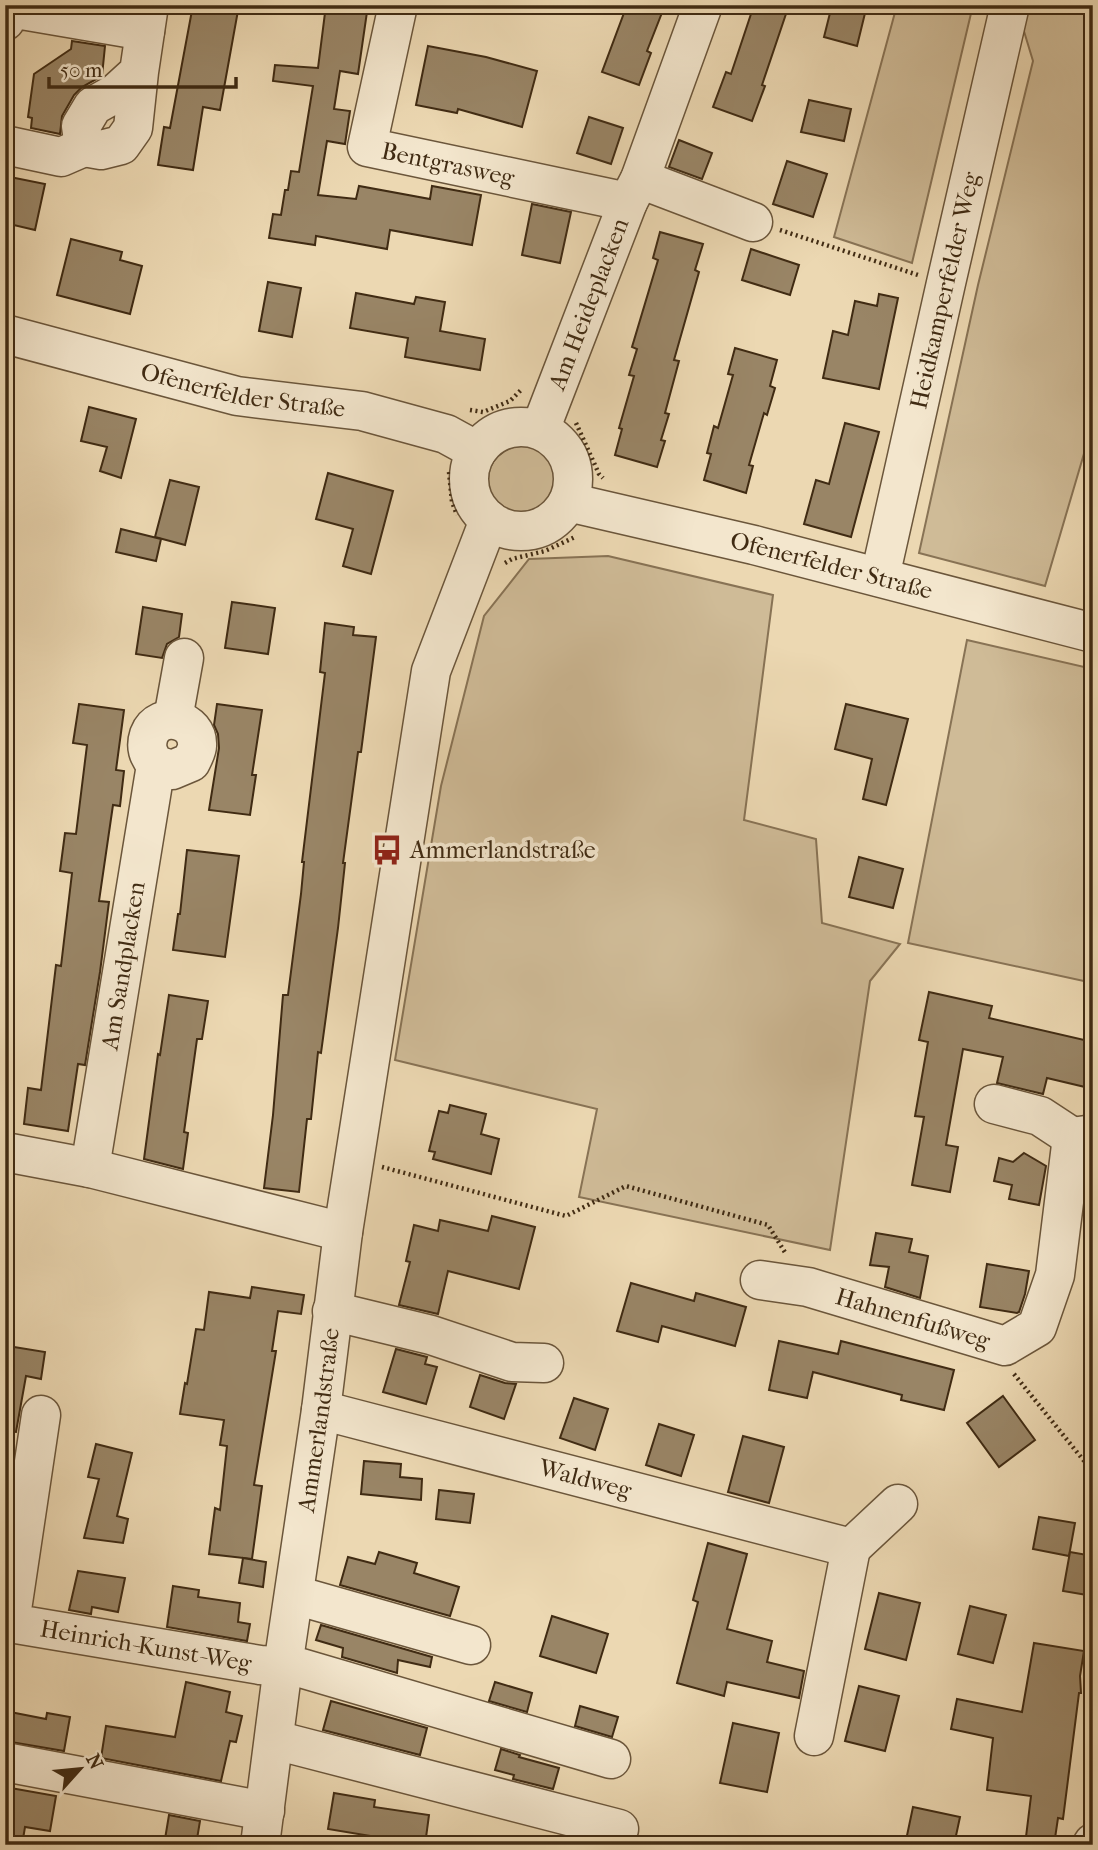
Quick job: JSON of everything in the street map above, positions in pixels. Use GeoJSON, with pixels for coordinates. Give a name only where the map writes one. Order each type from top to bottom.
{"type":"FeatureCollection","features":[{"type":"Feature","properties":{"kind":"street","name":"Bentgrasweg"},"geometry":{"type":"LineString","coordinates":[[398,5],[367,147],[634,190]]}},
{"type":"Feature","properties":{"kind":"street","name":"Am Heideplacken"},"geometry":{"type":"LineString","coordinates":[[540,430],[703,5]]}},
{"type":"Feature","properties":{"kind":"street","name":"Heidkamperfelder Weg"},"geometry":{"type":"LineString","coordinates":[[878,577],[1010,5]]}},
{"type":"Feature","properties":{"kind":"street"},"geometry":{"type":"LineString","coordinates":[[5,21],[10,8],[147,18],[139,72],[116,93],[93,106],[81,125],[84,147],[61,157],[5,145]]}},
{"type":"Feature","properties":{"kind":"street"},"geometry":{"type":"LineString","coordinates":[[634,190],[753,222]]}},
{"type":"Feature","properties":{"kind":"street","name":"Ofenerfelder Straße"},"geometry":{"type":"LineString","coordinates":[[5,334],[237,396],[362,411],[462,442]]}},
{"type":"Feature","properties":{"kind":"street"},"geometry":{"type":"LineString","coordinates":[[526,427],[540,430],[563,447],[570,460],[573,488],[568,502],[548,524],[533,530],[518,531],[474,522],[478,509],[471,495],[471,465],[462,442],[486,440],[505,429],[526,427]]}},
{"type":"Feature","properties":{"kind":"street","name":"Ofenerfelder Straße"},"geometry":{"type":"LineString","coordinates":[[568,502],[878,577],[1093,633]]}},
{"type":"Feature","properties":{"kind":"street","name":"Ammerlandstraße"},"geometry":{"type":"LineString","coordinates":[[262,1828],[321,1410],[343,1232],[430,671],[474,522]]}},
{"type":"Feature","properties":{"kind":"street","name":"Am Sandplacken"},"geometry":{"type":"LineString","coordinates":[[90,1168],[156,765],[172,770],[191,762],[197,747],[195,733],[187,724],[173,719],[184,658]]}},
{"type":"Feature","properties":{"kind":"street","name":"Hahnenfußweg"},"geometry":{"type":"LineString","coordinates":[[760,1280],[808,1287],[1005,1346],[1037,1327],[1055,1275],[1083,1136],[1040,1116],[994,1104]]}},
{"type":"Feature","properties":{"kind":"street"},"geometry":{"type":"LineString","coordinates":[[5,1152],[90,1168],[343,1232]]}},
{"type":"Feature","properties":{"kind":"street"},"geometry":{"type":"LineString","coordinates":[[332,1311],[431,1335],[512,1362],[544,1363]]}},
{"type":"Feature","properties":{"kind":"street","name":"Waldweg"},"geometry":{"type":"LineString","coordinates":[[321,1410],[851,1548]]}},
{"type":"Feature","properties":{"kind":"street","name":"Heinrich-Kunst-Weg"},"geometry":{"type":"LineString","coordinates":[[41,1415],[9,1623],[260,1665],[283,1666]]}},
{"type":"Feature","properties":{"kind":"street"},"geometry":{"type":"LineString","coordinates":[[814,1736],[851,1548],[898,1504]]}},
{"type":"Feature","properties":{"kind":"street"},"geometry":{"type":"LineString","coordinates":[[295,1595],[471,1645]]}},
{"type":"Feature","properties":{"kind":"street"},"geometry":{"type":"LineString","coordinates":[[283,1666],[301,1668],[611,1759]]}},
{"type":"Feature","properties":{"kind":"street"},"geometry":{"type":"LineString","coordinates":[[275,1740],[619,1829]]}},
{"type":"Feature","properties":{"kind":"street"},"geometry":{"type":"LineString","coordinates":[[5,1762],[262,1828]]}},
{"type":"Feature","properties":{"kind":"path"},"geometry":{"type":"LineString","coordinates":[[753,222],[946,284]]}},
{"type":"Feature","properties":{"kind":"path"},"geometry":{"type":"LineString","coordinates":[[462,442],[439,461],[449,471],[452,502],[474,522]]}},
{"type":"Feature","properties":{"kind":"path"},"geometry":{"type":"LineString","coordinates":[[371,1164],[565,1216],[626,1186],[768,1225],[808,1287]]}},
{"type":"Feature","properties":{"kind":"path"},"geometry":{"type":"LineString","coordinates":[[1005,1346],[1014,1376],[1093,1472]]}},
{"type":"Feature","properties":{"kind":"shaded area"},"geometry":{"type":"Polygon","coordinates":[[[897,5],[973,5],[912,263],[834,237],[897,5]]]}},
{"type":"Feature","properties":{"kind":"shaded area"},"geometry":{"type":"Polygon","coordinates":[[[1029,5],[1093,5],[1093,423],[1045,586],[919,553],[978,285],[1033,61],[1023,28],[1029,5]]]}},
{"type":"Feature","properties":{"kind":"shaded area"},"geometry":{"type":"Polygon","coordinates":[[[522,446],[535,449],[546,456],[553,467],[556,480],[553,493],[546,504],[535,511],[522,514],[509,511],[498,504],[491,493],[488,480],[491,467],[498,456],[509,449],[522,446]]]}},
{"type":"Feature","properties":{"kind":"shaded area"},"geometry":{"type":"Polygon","coordinates":[[[608,556],[773,595],[744,820],[816,839],[822,923],[900,944],[870,981],[830,1250],[579,1197],[597,1109],[395,1060],[441,786],[484,616],[529,559],[608,556]]]}},
{"type":"Feature","properties":{"kind":"shaded area"},"geometry":{"type":"Polygon","coordinates":[[[967,640],[1093,669],[1093,983],[908,943],[967,640]]]}},
{"type":"Feature","properties":{"kind":"building"},"geometry":{"type":"Polygon","coordinates":[[[193,5],[239,5],[220,110],[203,107],[193,170],[158,165],[164,127],[170,128],[193,5]]]}},
{"type":"Feature","properties":{"kind":"building"},"geometry":{"type":"Polygon","coordinates":[[[326,5],[368,5],[358,74],[340,71],[334,109],[350,111],[345,144],[327,141],[318,195],[356,199],[359,186],[430,199],[432,186],[481,195],[472,245],[390,230],[387,249],[316,236],[315,245],[269,238],[273,214],[281,215],[291,171],[299,172],[313,86],[273,81],[275,65],[318,68],[326,5]]]}},
{"type":"Feature","properties":{"kind":"building"},"geometry":{"type":"Polygon","coordinates":[[[627,5],[665,5],[647,51],[651,53],[639,85],[602,72],[627,5]]]}},
{"type":"Feature","properties":{"kind":"building"},"geometry":{"type":"Polygon","coordinates":[[[754,5],[789,5],[752,121],[713,107],[726,72],[731,74],[754,5]]]}},
{"type":"Feature","properties":{"kind":"building"},"geometry":{"type":"Polygon","coordinates":[[[832,5],[867,5],[857,46],[824,37],[832,5]]]}},
{"type":"Feature","properties":{"kind":"building"},"geometry":{"type":"Polygon","coordinates":[[[72,41],[105,46],[102,76],[82,87],[74,95],[62,116],[60,134],[31,128],[32,118],[28,117],[34,74],[71,49],[72,41]]]}},
{"type":"Feature","properties":{"kind":"building"},"geometry":{"type":"Polygon","coordinates":[[[428,46],[486,57],[537,71],[522,127],[458,109],[457,113],[416,105],[428,46]]]}},
{"type":"Feature","properties":{"kind":"building"},"geometry":{"type":"Polygon","coordinates":[[[809,100],[851,109],[844,141],[801,132],[809,100]]]}},
{"type":"Feature","properties":{"kind":"building"},"geometry":{"type":"Polygon","coordinates":[[[589,117],[623,128],[611,164],[577,153],[589,117]]]}},
{"type":"Feature","properties":{"kind":"building"},"geometry":{"type":"Polygon","coordinates":[[[679,140],[712,153],[702,179],[669,167],[679,140]]]}},
{"type":"Feature","properties":{"kind":"building"},"geometry":{"type":"Polygon","coordinates":[[[787,161],[827,174],[813,217],[773,204],[787,161]]]}},
{"type":"Feature","properties":{"kind":"building"},"geometry":{"type":"Polygon","coordinates":[[[5,176],[45,184],[35,230],[5,223],[5,176]]]}},
{"type":"Feature","properties":{"kind":"building"},"geometry":{"type":"Polygon","coordinates":[[[532,204],[571,212],[560,263],[522,255],[532,204]]]}},
{"type":"Feature","properties":{"kind":"building"},"geometry":{"type":"Polygon","coordinates":[[[660,232],[703,244],[695,270],[699,272],[674,360],[679,361],[665,413],[669,414],[661,440],[665,441],[657,467],[615,455],[622,429],[619,428],[634,376],[629,375],[637,349],[632,347],[658,260],[653,258],[660,232]]]}},
{"type":"Feature","properties":{"kind":"building"},"geometry":{"type":"Polygon","coordinates":[[[71,239],[122,252],[120,260],[142,266],[130,314],[57,295],[71,239]]]}},
{"type":"Feature","properties":{"kind":"building"},"geometry":{"type":"Polygon","coordinates":[[[751,249],[799,265],[790,295],[742,280],[751,249]]]}},
{"type":"Feature","properties":{"kind":"building"},"geometry":{"type":"Polygon","coordinates":[[[268,282],[301,288],[292,337],[259,331],[268,282]]]}},
{"type":"Feature","properties":{"kind":"building"},"geometry":{"type":"Polygon","coordinates":[[[356,293],[414,304],[416,297],[445,302],[440,331],[485,339],[480,370],[405,357],[408,338],[350,328],[356,293]]]}},
{"type":"Feature","properties":{"kind":"building"},"geometry":{"type":"Polygon","coordinates":[[[879,294],[898,298],[879,389],[823,378],[833,331],[848,335],[855,301],[877,306],[879,294]]]}},
{"type":"Feature","properties":{"kind":"building"},"geometry":{"type":"Polygon","coordinates":[[[735,348],[777,360],[770,386],[775,388],[767,415],[764,413],[749,465],[753,466],[746,493],[704,480],[711,454],[707,453],[714,426],[718,428],[733,375],[728,374],[735,348]]]}},
{"type":"Feature","properties":{"kind":"building"},"geometry":{"type":"Polygon","coordinates":[[[89,407],[136,419],[121,478],[100,471],[107,447],[81,441],[89,407]]]}},
{"type":"Feature","properties":{"kind":"building"},"geometry":{"type":"Polygon","coordinates":[[[845,423],[879,432],[851,537],[804,524],[816,480],[829,484],[845,423]]]}},
{"type":"Feature","properties":{"kind":"building"},"geometry":{"type":"Polygon","coordinates":[[[328,473],[393,491],[371,574],[343,566],[353,529],[316,519],[328,473]]]}},
{"type":"Feature","properties":{"kind":"building"},"geometry":{"type":"Polygon","coordinates":[[[170,480],[199,487],[185,545],[155,537],[170,480]]]}},
{"type":"Feature","properties":{"kind":"building"},"geometry":{"type":"Polygon","coordinates":[[[121,529],[161,539],[156,561],[116,552],[121,529]]]}},
{"type":"Feature","properties":{"kind":"building"},"geometry":{"type":"Polygon","coordinates":[[[232,602],[275,608],[268,654],[225,648],[232,602]]]}},
{"type":"Feature","properties":{"kind":"building"},"geometry":{"type":"Polygon","coordinates":[[[143,607],[182,614],[179,637],[167,644],[162,658],[136,654],[143,607]]]}},
{"type":"Feature","properties":{"kind":"building"},"geometry":{"type":"Polygon","coordinates":[[[325,623],[354,627],[353,635],[376,637],[343,863],[338,928],[321,1053],[318,1052],[311,1119],[307,1119],[299,1192],[264,1188],[283,995],[288,995],[325,673],[320,672],[325,623]]]}},
{"type":"Feature","properties":{"kind":"building"},"geometry":{"type":"Polygon","coordinates":[[[79,704],[124,710],[116,770],[124,771],[120,806],[113,805],[99,901],[109,902],[100,972],[85,1065],[78,1064],[68,1131],[24,1124],[28,1088],[41,1090],[56,965],[61,966],[72,873],[60,871],[65,833],[76,834],[87,745],[73,743],[79,704]]]}},
{"type":"Feature","properties":{"kind":"building"},"geometry":{"type":"Polygon","coordinates":[[[217,704],[262,710],[252,775],[256,775],[250,815],[209,810],[219,748],[214,725],[217,704]]]}},
{"type":"Feature","properties":{"kind":"building"},"geometry":{"type":"Polygon","coordinates":[[[846,704],[908,719],[886,805],[863,799],[872,759],[835,749],[846,704]]]}},
{"type":"Feature","properties":{"kind":"building"},"geometry":{"type":"Polygon","coordinates":[[[187,850],[239,856],[225,957],[173,950],[187,850]]]}},
{"type":"Feature","properties":{"kind":"building"},"geometry":{"type":"Polygon","coordinates":[[[859,857],[903,869],[893,908],[849,897],[859,857]]]}},
{"type":"Feature","properties":{"kind":"building"},"geometry":{"type":"Polygon","coordinates":[[[929,992],[992,1006],[989,1018],[1093,1042],[1093,1083],[1087,1081],[1085,1087],[1047,1078],[1043,1094],[997,1083],[1003,1057],[963,1049],[946,1145],[958,1147],[950,1192],[912,1185],[924,1117],[915,1116],[928,1042],[919,1040],[929,992]]]}},
{"type":"Feature","properties":{"kind":"building"},"geometry":{"type":"Polygon","coordinates":[[[169,995],[208,1001],[202,1039],[197,1039],[184,1132],[188,1133],[183,1169],[144,1159],[169,995]]]}},
{"type":"Feature","properties":{"kind":"building"},"geometry":{"type":"Polygon","coordinates":[[[450,1105],[486,1114],[481,1134],[499,1139],[491,1174],[433,1159],[435,1152],[429,1151],[439,1111],[448,1113],[450,1105]]]}},
{"type":"Feature","properties":{"kind":"building"},"geometry":{"type":"Polygon","coordinates":[[[1024,1153],[1046,1166],[1039,1205],[1009,1199],[1012,1185],[994,1181],[999,1158],[1013,1162],[1024,1153]]]}},
{"type":"Feature","properties":{"kind":"building"},"geometry":{"type":"Polygon","coordinates":[[[492,1216],[535,1227],[519,1289],[448,1271],[438,1314],[399,1305],[410,1262],[406,1261],[414,1225],[438,1231],[440,1220],[488,1231],[492,1216]]]}},
{"type":"Feature","properties":{"kind":"building"},"geometry":{"type":"Polygon","coordinates":[[[876,1233],[912,1239],[909,1252],[928,1256],[920,1298],[885,1287],[889,1267],[870,1265],[876,1233]]]}},
{"type":"Feature","properties":{"kind":"building"},"geometry":{"type":"Polygon","coordinates":[[[987,1264],[1029,1271],[1019,1312],[980,1307],[987,1264]]]}},
{"type":"Feature","properties":{"kind":"building"},"geometry":{"type":"Polygon","coordinates":[[[631,1283],[694,1301],[696,1293],[746,1307],[735,1346],[662,1326],[658,1342],[617,1331],[631,1283]]]}},
{"type":"Feature","properties":{"kind":"building"},"geometry":{"type":"Polygon","coordinates":[[[252,1287],[304,1295],[301,1314],[278,1311],[272,1351],[276,1351],[254,1485],[262,1486],[252,1559],[209,1554],[215,1508],[220,1510],[227,1446],[220,1445],[224,1420],[180,1414],[196,1329],[204,1330],[209,1292],[250,1298],[252,1287]]]}},
{"type":"Feature","properties":{"kind":"building"},"geometry":{"type":"Polygon","coordinates":[[[779,1341],[838,1354],[841,1341],[954,1370],[944,1410],[901,1400],[902,1395],[813,1372],[807,1398],[769,1390],[779,1341]]]}},
{"type":"Feature","properties":{"kind":"building"},"geometry":{"type":"Polygon","coordinates":[[[14,1347],[45,1352],[41,1379],[26,1376],[16,1432],[5,1431],[5,1350],[13,1352],[14,1347]]]}},
{"type":"Feature","properties":{"kind":"building"},"geometry":{"type":"Polygon","coordinates":[[[396,1349],[427,1357],[425,1364],[437,1367],[426,1404],[383,1392],[396,1349]]]}},
{"type":"Feature","properties":{"kind":"building"},"geometry":{"type":"Polygon","coordinates":[[[480,1375],[516,1384],[504,1419],[470,1407],[480,1375]]]}},
{"type":"Feature","properties":{"kind":"building"},"geometry":{"type":"Polygon","coordinates":[[[1003,1396],[1035,1440],[999,1467],[967,1423],[1003,1396]]]}},
{"type":"Feature","properties":{"kind":"building"},"geometry":{"type":"Polygon","coordinates":[[[574,1398],[608,1409],[595,1450],[560,1438],[574,1398]]]}},
{"type":"Feature","properties":{"kind":"building"},"geometry":{"type":"Polygon","coordinates":[[[659,1424],[694,1435],[681,1476],[646,1465],[659,1424]]]}},
{"type":"Feature","properties":{"kind":"building"},"geometry":{"type":"Polygon","coordinates":[[[743,1436],[784,1447],[769,1503],[728,1492],[743,1436]]]}},
{"type":"Feature","properties":{"kind":"building"},"geometry":{"type":"Polygon","coordinates":[[[96,1444],[132,1453],[117,1516],[128,1519],[123,1543],[84,1538],[99,1479],[88,1477],[96,1444]]]}},
{"type":"Feature","properties":{"kind":"building"},"geometry":{"type":"Polygon","coordinates":[[[364,1461],[401,1464],[400,1477],[422,1479],[421,1500],[361,1494],[364,1461]]]}},
{"type":"Feature","properties":{"kind":"building"},"geometry":{"type":"Polygon","coordinates":[[[439,1490],[474,1494],[470,1523],[436,1519],[439,1490]]]}},
{"type":"Feature","properties":{"kind":"building"},"geometry":{"type":"Polygon","coordinates":[[[1039,1517],[1075,1523],[1069,1556],[1033,1549],[1039,1517]]]}},
{"type":"Feature","properties":{"kind":"building"},"geometry":{"type":"Polygon","coordinates":[[[708,1543],[747,1554],[727,1629],[772,1641],[767,1662],[804,1671],[799,1698],[727,1682],[724,1696],[677,1683],[698,1602],[693,1600],[708,1543]]]}},
{"type":"Feature","properties":{"kind":"building"},"geometry":{"type":"Polygon","coordinates":[[[379,1552],[417,1563],[414,1573],[459,1587],[450,1616],[340,1585],[348,1557],[375,1564],[379,1552]]]}},
{"type":"Feature","properties":{"kind":"building"},"geometry":{"type":"Polygon","coordinates":[[[1070,1552],[1093,1556],[1093,1596],[1063,1591],[1070,1552]]]}},
{"type":"Feature","properties":{"kind":"building"},"geometry":{"type":"Polygon","coordinates":[[[243,1558],[266,1562],[263,1587],[239,1583],[243,1558]]]}},
{"type":"Feature","properties":{"kind":"building"},"geometry":{"type":"Polygon","coordinates":[[[78,1571],[125,1578],[118,1612],[92,1607],[91,1614],[69,1610],[78,1571]]]}},
{"type":"Feature","properties":{"kind":"building"},"geometry":{"type":"Polygon","coordinates":[[[173,1586],[199,1590],[198,1597],[240,1603],[238,1622],[250,1624],[247,1641],[167,1627],[173,1586]]]}},
{"type":"Feature","properties":{"kind":"building"},"geometry":{"type":"Polygon","coordinates":[[[879,1593],[920,1603],[906,1660],[865,1649],[879,1593]]]}},
{"type":"Feature","properties":{"kind":"building"},"geometry":{"type":"Polygon","coordinates":[[[970,1606],[1006,1615],[993,1663],[958,1654],[970,1606]]]}},
{"type":"Feature","properties":{"kind":"building"},"geometry":{"type":"Polygon","coordinates":[[[552,1616],[608,1634],[596,1673],[540,1656],[552,1616]]]}},
{"type":"Feature","properties":{"kind":"building"},"geometry":{"type":"Polygon","coordinates":[[[321,1625],[432,1657],[430,1667],[398,1660],[397,1673],[342,1657],[343,1648],[316,1640],[321,1625]]]}},
{"type":"Feature","properties":{"kind":"building"},"geometry":{"type":"Polygon","coordinates":[[[1034,1643],[1084,1651],[1080,1676],[1081,1693],[1063,1819],[1058,1818],[1054,1845],[1025,1845],[1031,1796],[987,1790],[993,1738],[951,1729],[957,1699],[1022,1712],[1034,1643]]]}},
{"type":"Feature","properties":{"kind":"building"},"geometry":{"type":"Polygon","coordinates":[[[186,1682],[230,1692],[226,1712],[242,1716],[236,1742],[230,1741],[221,1781],[101,1758],[106,1726],[175,1737],[186,1682]]]}},
{"type":"Feature","properties":{"kind":"building"},"geometry":{"type":"Polygon","coordinates":[[[495,1682],[532,1693],[527,1712],[489,1701],[495,1682]]]}},
{"type":"Feature","properties":{"kind":"building"},"geometry":{"type":"Polygon","coordinates":[[[859,1686],[899,1696],[885,1751],[845,1741],[859,1686]]]}},
{"type":"Feature","properties":{"kind":"building"},"geometry":{"type":"Polygon","coordinates":[[[331,1701],[427,1728],[420,1755],[323,1730],[331,1701]]]}},
{"type":"Feature","properties":{"kind":"building"},"geometry":{"type":"Polygon","coordinates":[[[580,1706],[618,1717],[612,1737],[575,1726],[580,1706]]]}},
{"type":"Feature","properties":{"kind":"building"},"geometry":{"type":"Polygon","coordinates":[[[5,1711],[46,1719],[47,1713],[70,1717],[64,1751],[5,1741],[5,1711]]]}},
{"type":"Feature","properties":{"kind":"building"},"geometry":{"type":"Polygon","coordinates":[[[733,1723],[779,1733],[767,1792],[720,1783],[733,1723]]]}},
{"type":"Feature","properties":{"kind":"building"},"geometry":{"type":"Polygon","coordinates":[[[501,1749],[559,1768],[553,1789],[513,1779],[514,1775],[495,1770],[501,1749]]]}},
{"type":"Feature","properties":{"kind":"building"},"geometry":{"type":"Polygon","coordinates":[[[5,1787],[56,1796],[50,1831],[25,1827],[22,1845],[5,1845],[5,1787]]]}},
{"type":"Feature","properties":{"kind":"building"},"geometry":{"type":"Polygon","coordinates":[[[334,1793],[375,1800],[374,1807],[429,1815],[425,1845],[328,1829],[334,1793]]]}},
{"type":"Feature","properties":{"kind":"building"},"geometry":{"type":"Polygon","coordinates":[[[913,1807],[960,1817],[954,1845],[905,1845],[913,1807]]]}},
{"type":"Feature","properties":{"kind":"building"},"geometry":{"type":"Polygon","coordinates":[[[169,1815],[200,1821],[196,1845],[164,1845],[169,1815]]]}},
{"type":"Feature","properties":{"kind":"place","name":"Ammerlandstraße"},"geometry":{"type":"Point","coordinates":[387,850]}}]}
